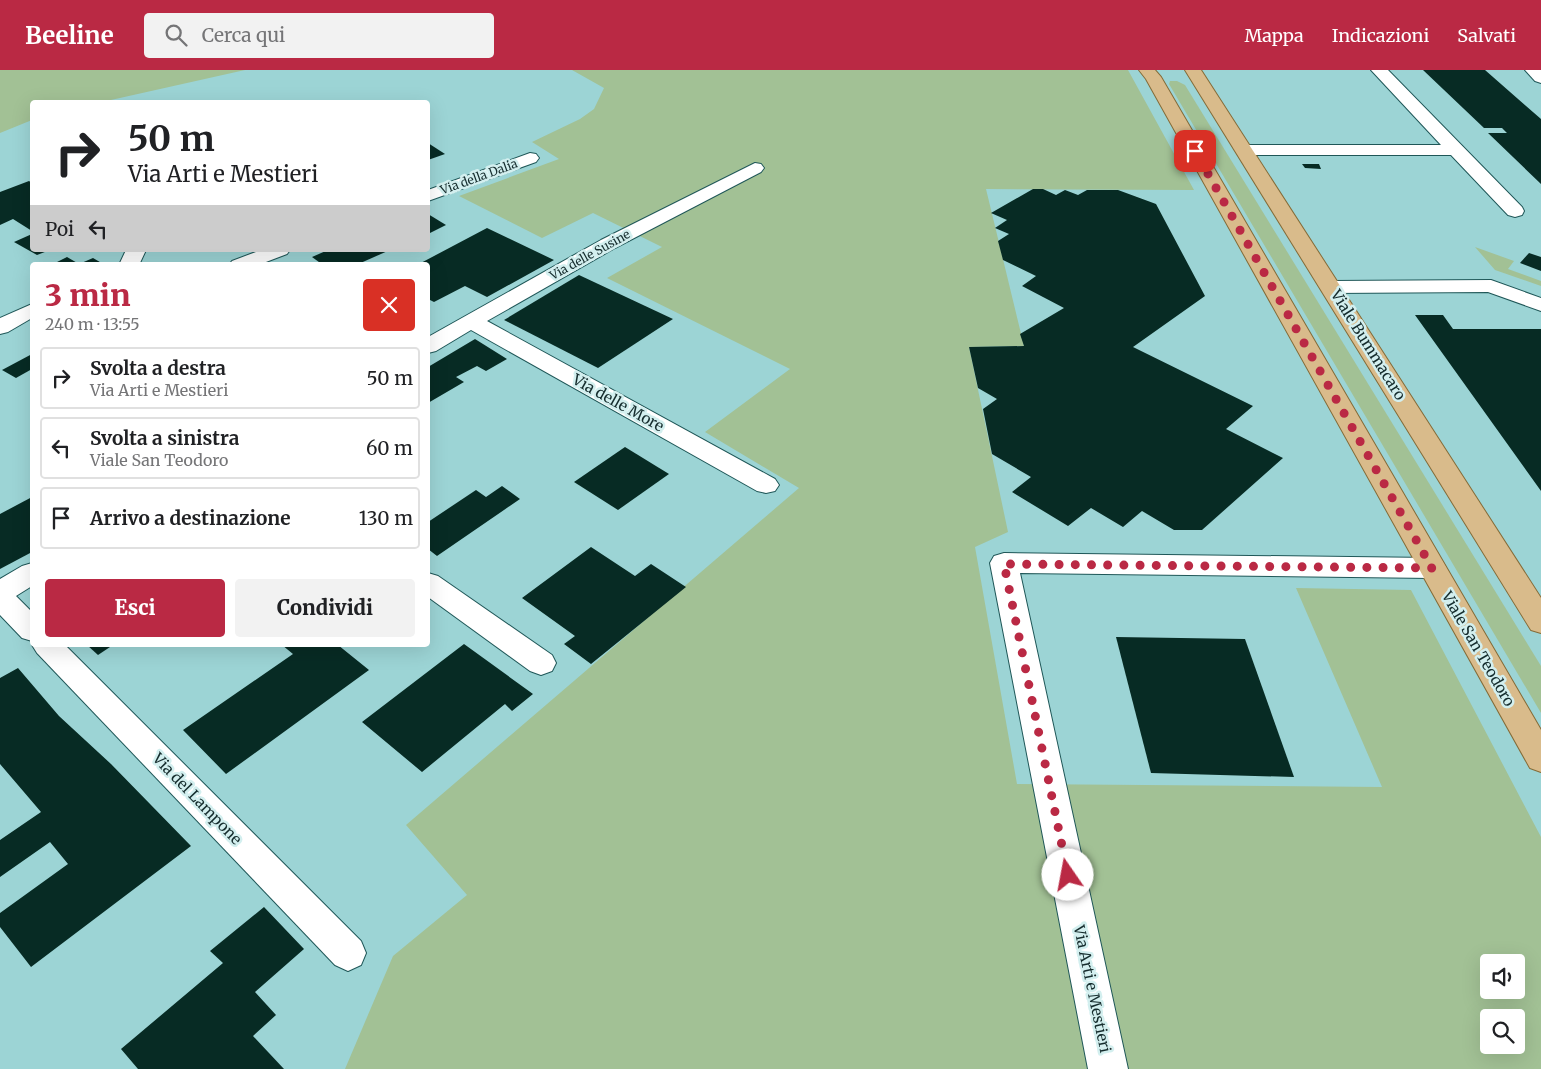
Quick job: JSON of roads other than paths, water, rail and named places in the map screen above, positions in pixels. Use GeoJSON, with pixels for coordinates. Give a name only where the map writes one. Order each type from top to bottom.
{"type":"FeatureCollection","features":[{"type":"Feature","properties":{"kind":"main road","name":"Viale San Teodoro"},"geometry":{"type":"LineString","coordinates":[[1147,70],[1153,77],[1541,759]]}},
{"type":"Feature","properties":{"kind":"main road","name":"Viale Bummacaro"},"geometry":{"type":"LineString","coordinates":[[1193,70],[1537,608]]}},
{"type":"Feature","properties":{"kind":"street"},"geometry":{"type":"LineString","coordinates":[[1379,70],[1515,212]]}},
{"type":"Feature","properties":{"kind":"street"},"geometry":{"type":"LineString","coordinates":[[1533,70],[1541,78]]}},
{"type":"Feature","properties":{"kind":"street"},"geometry":{"type":"LineString","coordinates":[[1245,150],[1456,150]]}},
{"type":"Feature","properties":{"kind":"street","name":"Via della Dalia"},"geometry":{"type":"LineString","coordinates":[[430,195],[530,158]]}},
{"type":"Feature","properties":{"kind":"street","name":"Via delle Susine"},"geometry":{"type":"LineString","coordinates":[[430,345],[608,244],[755,168]]}},
{"type":"Feature","properties":{"kind":"street"},"geometry":{"type":"LineString","coordinates":[[247,262],[275,252]]}},
{"type":"Feature","properties":{"kind":"street"},"geometry":{"type":"LineString","coordinates":[[1331,287],[1491,286],[1541,305]]}},
{"type":"Feature","properties":{"kind":"street"},"geometry":{"type":"LineString","coordinates":[[4,320],[30,311]]}},
{"type":"Feature","properties":{"kind":"street","name":"Via delle More"},"geometry":{"type":"LineString","coordinates":[[470,322],[766,486]]}},
{"type":"Feature","properties":{"kind":"street","name":"Via Arti e Mestieri"},"geometry":{"type":"LineString","coordinates":[[1108,1069],[1004,564],[1432,568]]}},
{"type":"Feature","properties":{"kind":"street"},"geometry":{"type":"LineString","coordinates":[[0,592],[30,574]]}},
{"type":"Feature","properties":{"kind":"street"},"geometry":{"type":"LineString","coordinates":[[430,584],[540,663]]}},
{"type":"Feature","properties":{"kind":"street"},"geometry":{"type":"LineString","coordinates":[[0,597],[30,628]]}},
{"type":"Feature","properties":{"kind":"street","name":"Via del Lampone"},"geometry":{"type":"LineString","coordinates":[[49,647],[348,953]]}}]}
